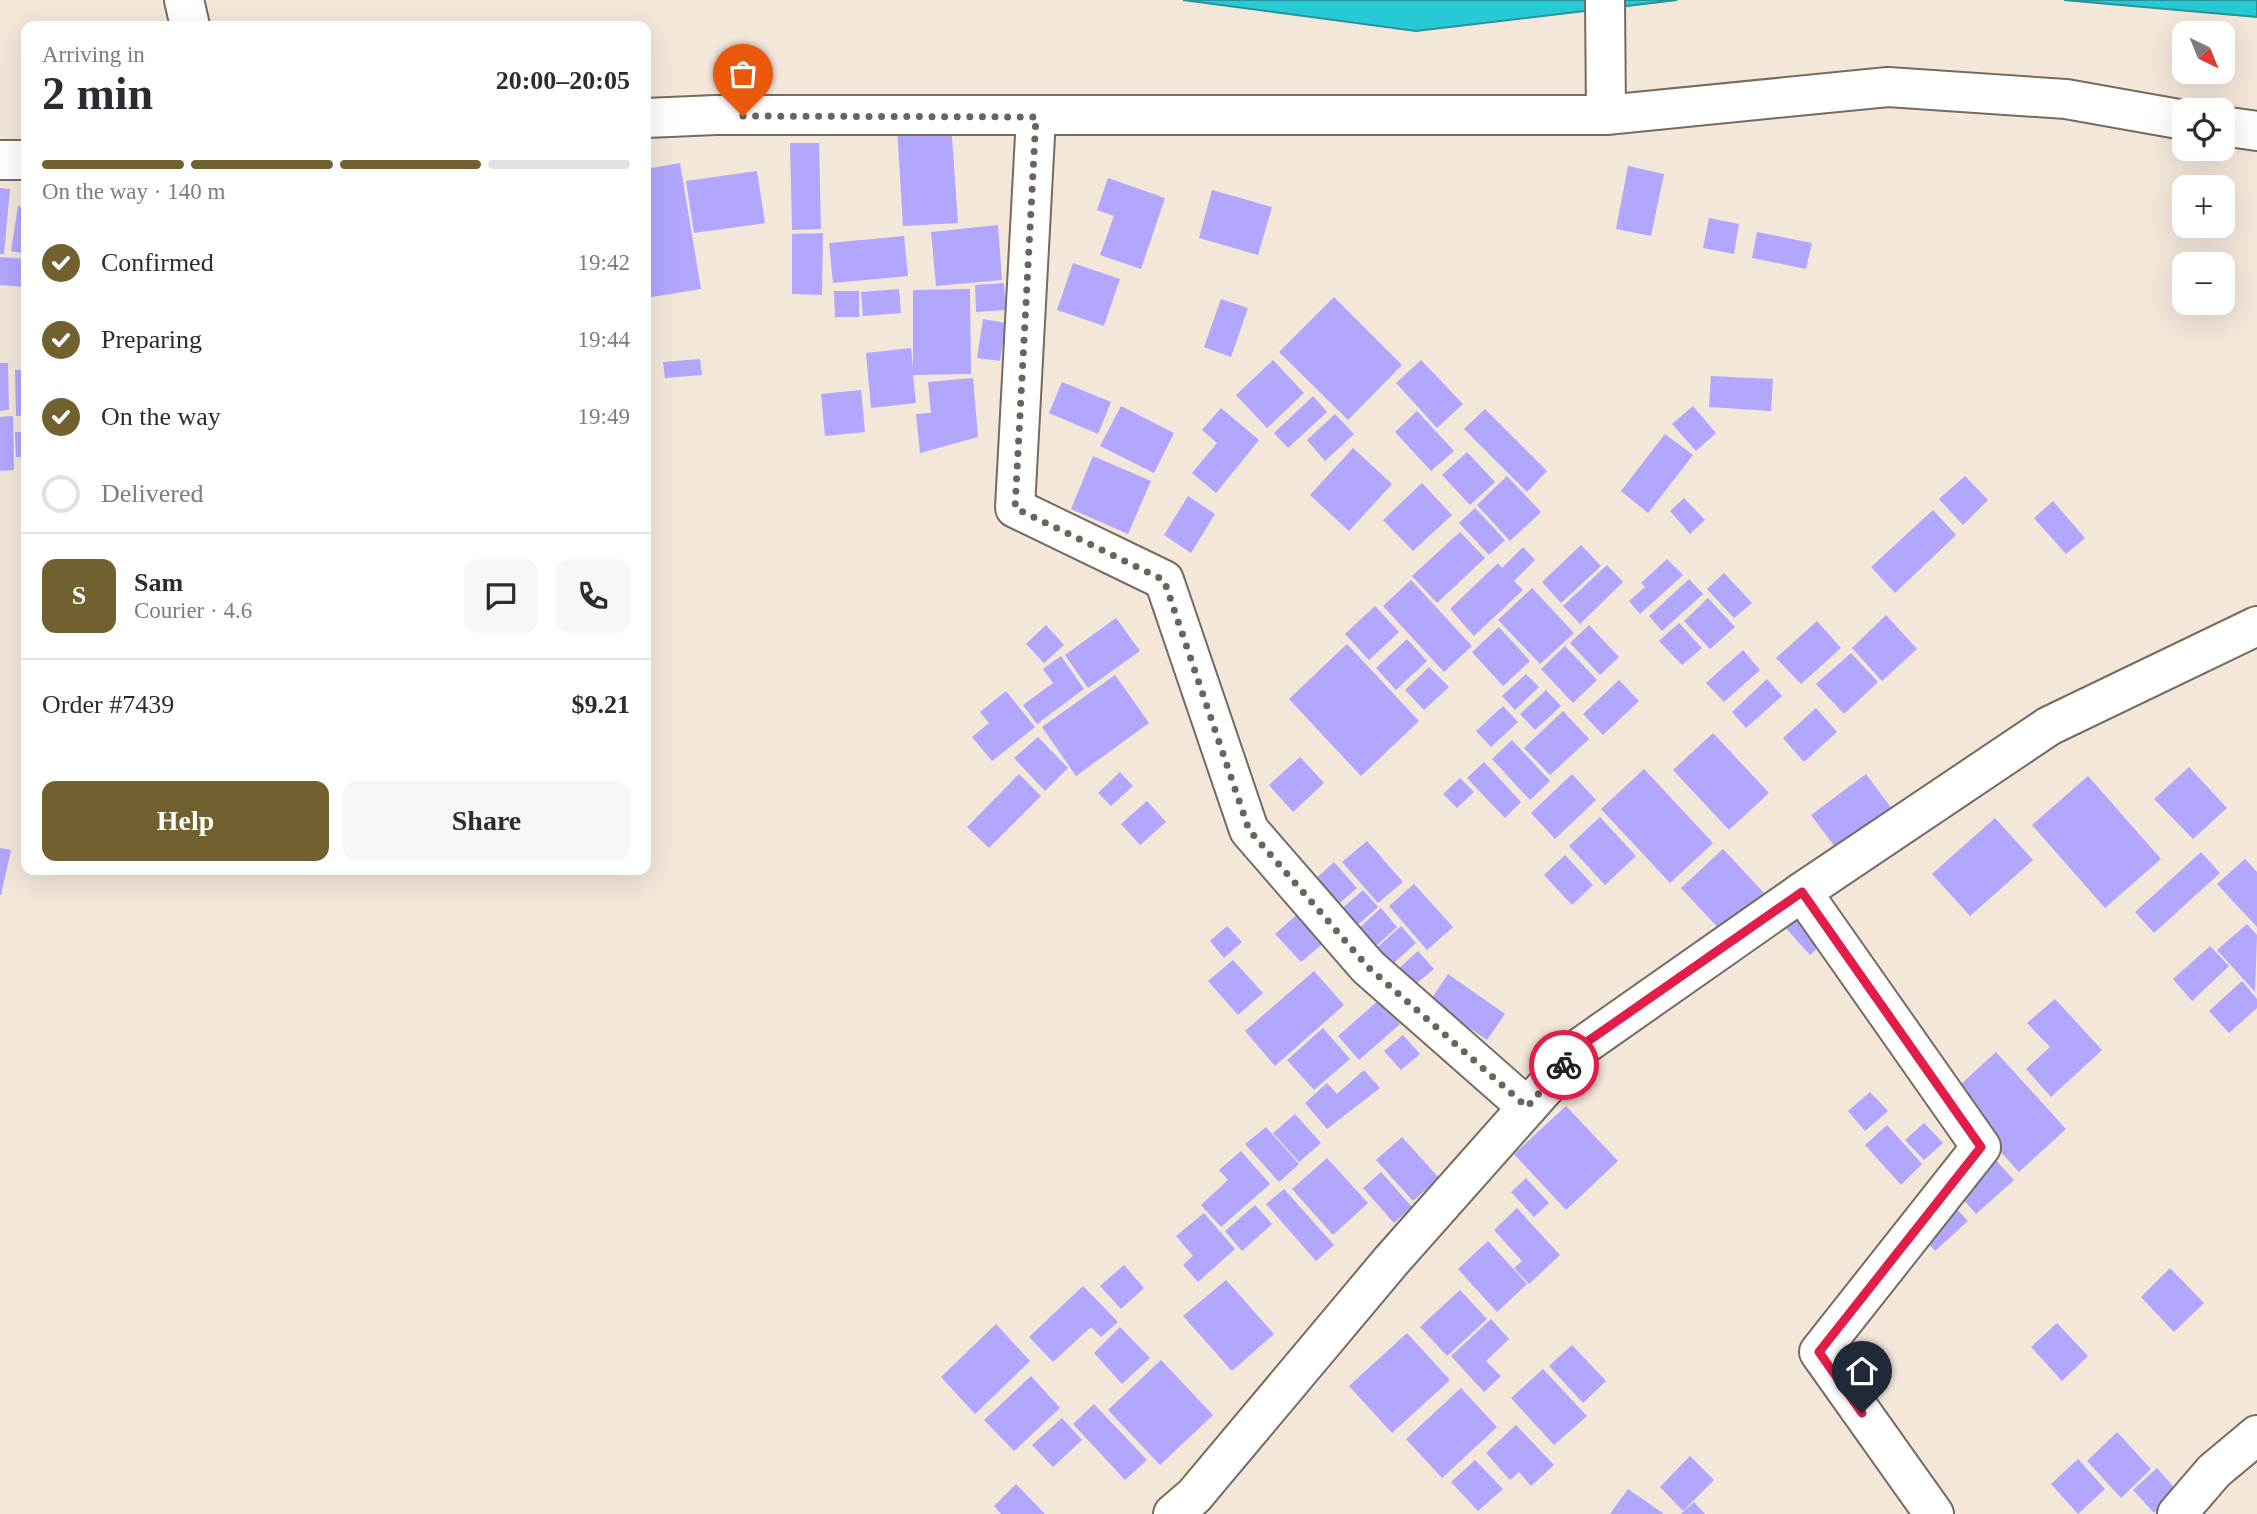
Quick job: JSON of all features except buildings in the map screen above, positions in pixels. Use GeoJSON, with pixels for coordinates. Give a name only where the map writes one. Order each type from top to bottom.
{"type":"FeatureCollection","features":[{"type":"Feature","properties":{"kind":"street"},"geometry":{"type":"LineString","coordinates":[[184,0],[189,21]]}},
{"type":"Feature","properties":{"kind":"street"},"geometry":{"type":"LineString","coordinates":[[1605,0],[1606,115]]}},
{"type":"Feature","properties":{"kind":"street"},"geometry":{"type":"LineString","coordinates":[[651,118],[716,115],[1606,115],[1888,87],[2066,99],[2172,118]]}},
{"type":"Feature","properties":{"kind":"street"},"geometry":{"type":"LineString","coordinates":[[1036,117],[1015,508],[1164,580],[1249,830],[1368,967],[1527,1107]]}},
{"type":"Feature","properties":{"kind":"street"},"geometry":{"type":"LineString","coordinates":[[2235,128],[2257,131]]}},
{"type":"Feature","properties":{"kind":"street"},"geometry":{"type":"LineString","coordinates":[[0,160],[21,160]]}},
{"type":"Feature","properties":{"kind":"street"},"geometry":{"type":"LineString","coordinates":[[1173,1514],[1194,1496],[1391,1261],[1581,1046],[1802,892],[2049,726],[2257,626]]}},
{"type":"Feature","properties":{"kind":"street"},"geometry":{"type":"LineString","coordinates":[[1802,892],[1981,1147],[1819,1352],[1934,1514]]}},
{"type":"Feature","properties":{"kind":"street"},"geometry":{"type":"LineString","coordinates":[[2176,1514],[2214,1471],[2257,1435]]}},
{"type":"Feature","properties":{"kind":"water"},"geometry":{"type":"Polygon","coordinates":[[[1183,0],[1677,0],[1416,31],[1183,0]]]}},
{"type":"Feature","properties":{"kind":"water"},"geometry":{"type":"Polygon","coordinates":[[[2064,0],[2257,0],[2257,17],[2064,0]]]}},
{"type":"Feature","properties":{"kind":"way so far"},"geometry":{"type":"LineString","coordinates":[[743,116],[1036,117],[1015,508],[1164,580],[1249,830],[1368,967],[1527,1107],[1564,1065]]}},
{"type":"Feature","properties":{"kind":"route"},"geometry":{"type":"LineString","coordinates":[[1564,1065],[1581,1046],[1802,892],[1981,1147],[1819,1352],[1862,1413]]}}]}
